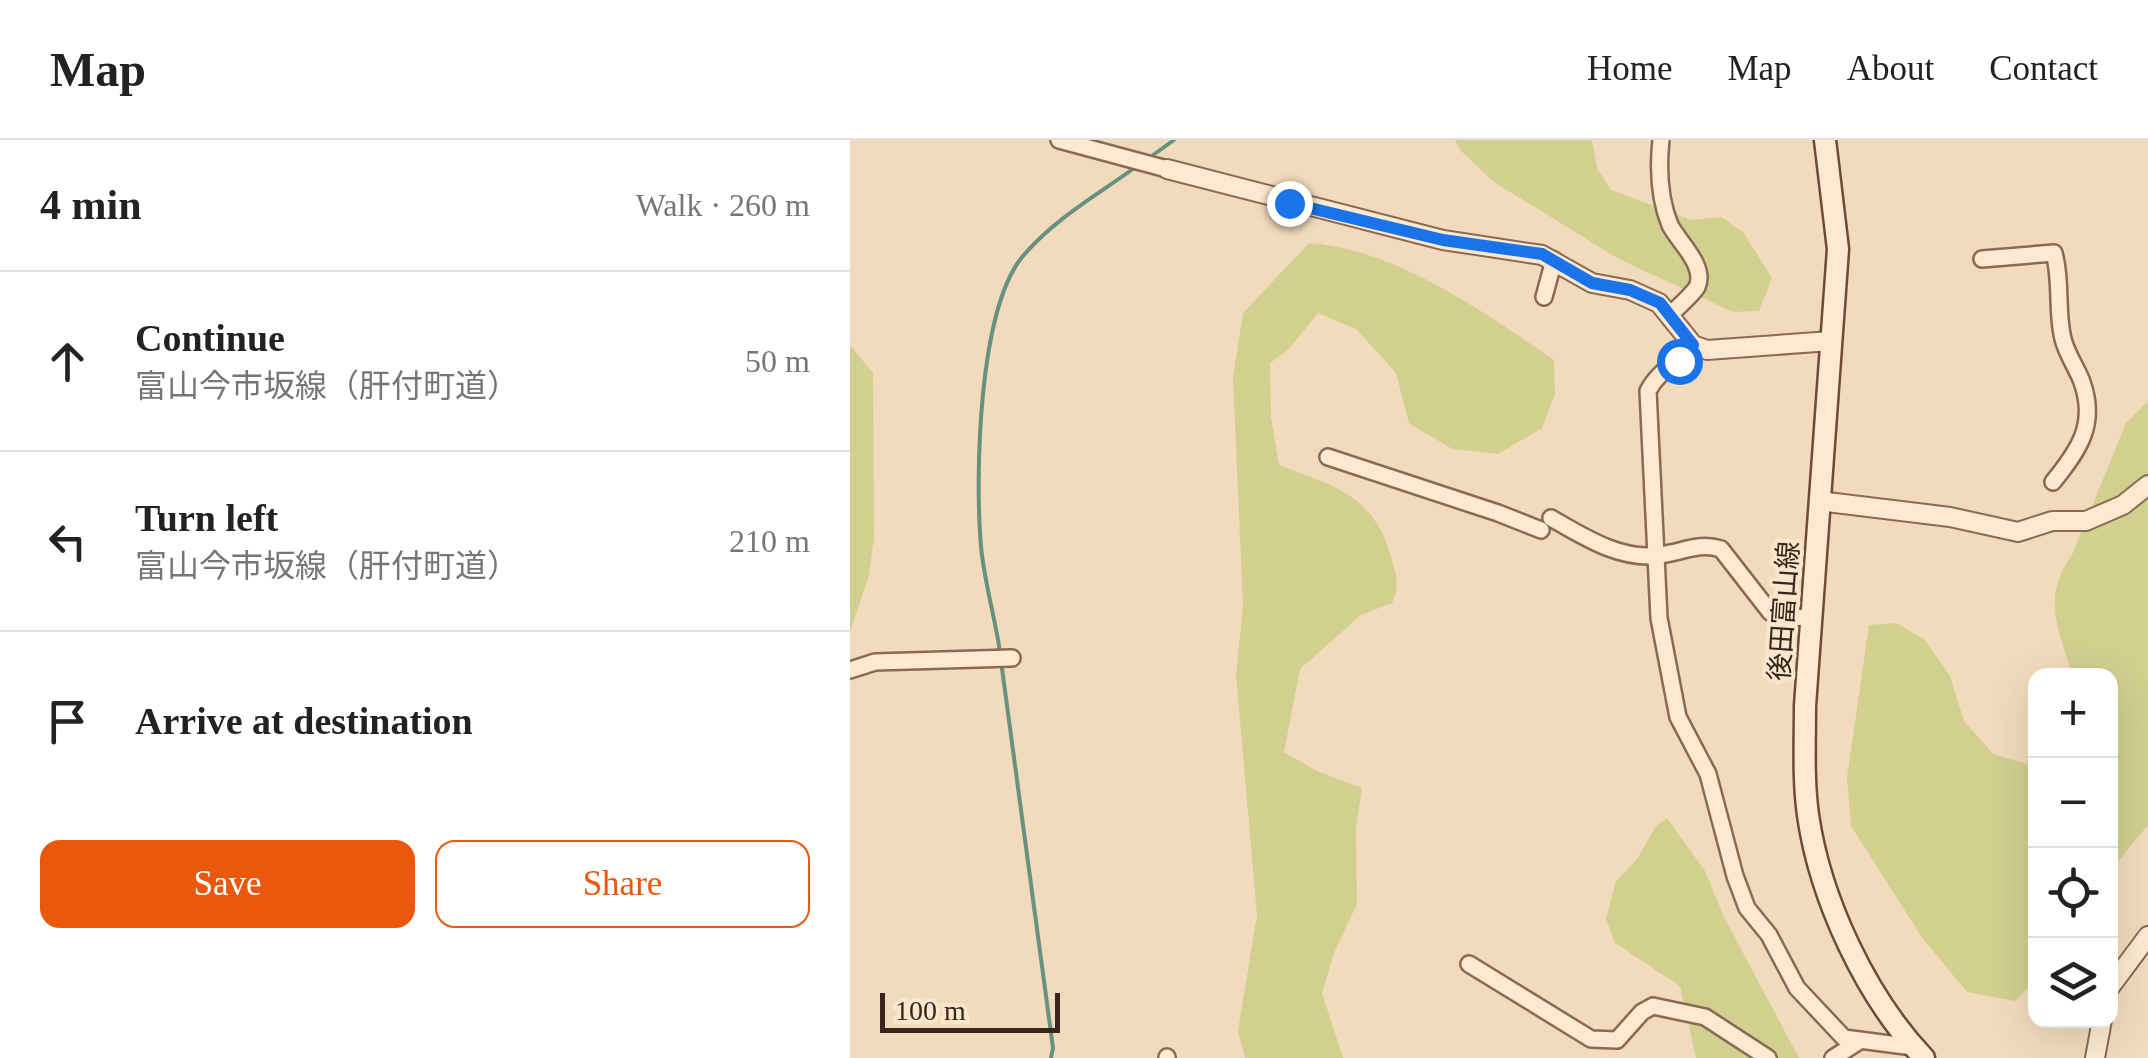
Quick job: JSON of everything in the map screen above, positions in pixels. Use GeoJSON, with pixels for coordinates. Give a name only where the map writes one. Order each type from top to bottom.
{"type":"FeatureCollection","features":[{"type":"Feature","properties":{"kind":"main road","name":"後田富山線"},"geometry":{"type":"LineString","coordinates":[[1825,140],[1838,249],[1805,706],[1804,772],[1809,818],[1839,924],[1874,991],[1919,1052]]}},
{"type":"Feature","properties":{"kind":"street"},"geometry":{"type":"LineString","coordinates":[[1059,140],[1289,203],[1443,240],[1542,254],[1592,283],[1645,295],[1660,303],[1693,345],[1707,350],[1831,341]]}},
{"type":"Feature","properties":{"kind":"street"},"geometry":{"type":"LineString","coordinates":[[1661,140],[1660,188],[1672,229],[1682,238],[1699,277],[1697,288],[1670,315]]}},
{"type":"Feature","properties":{"kind":"street"},"geometry":{"type":"LineString","coordinates":[[1982,259],[2054,253],[2062,338],[2082,382],[2089,423],[2074,457],[2053,482]]}},
{"type":"Feature","properties":{"kind":"street"},"geometry":{"type":"LineString","coordinates":[[1544,297],[1554,260]]}},
{"type":"Feature","properties":{"kind":"street"},"geometry":{"type":"LineString","coordinates":[[1693,345],[1679,361],[1655,377],[1648,391],[1659,618],[1678,717],[1708,774],[1734,876],[1747,908],[1769,935],[1796,988],[1858,1050]]}},
{"type":"Feature","properties":{"kind":"street"},"geometry":{"type":"LineString","coordinates":[[1328,458],[1498,513],[1546,524],[1620,552],[1658,556],[1694,546],[1722,549],[1770,612],[1782,618],[1811,616]]}},
{"type":"Feature","properties":{"kind":"street"},"geometry":{"type":"LineString","coordinates":[[1819,501],[1950,517],[2018,532],[2052,521],[2086,521],[2123,504],[2148,485]]}},
{"type":"Feature","properties":{"kind":"street"},"geometry":{"type":"LineString","coordinates":[[850,670],[875,662],[1012,658]]}},
{"type":"Feature","properties":{"kind":"street"},"geometry":{"type":"LineString","coordinates":[[2118,976],[2148,936]]}},
{"type":"Feature","properties":{"kind":"street"},"geometry":{"type":"LineString","coordinates":[[1468,964],[1591,1039],[1617,1040],[1642,1012],[1653,1006],[1705,1018],[1768,1058]]}},
{"type":"Feature","properties":{"kind":"street"},"geometry":{"type":"LineString","coordinates":[[2095,1058],[2101,1028]]}},
{"type":"Feature","properties":{"kind":"street"},"geometry":{"type":"LineString","coordinates":[[1833,1058],[1858,1050],[1919,1052]]}},
{"type":"Feature","properties":{"kind":"shaded area"},"geometry":{"type":"Polygon","coordinates":[[[1455,140],[1592,140],[1597,168],[1611,190],[1692,220],[1721,217],[1743,232],[1772,278],[1759,311],[1733,312],[1619,259],[1494,182],[1461,151],[1455,140]]]}},
{"type":"Feature","properties":{"kind":"shaded area"},"geometry":{"type":"Polygon","coordinates":[[[1309,243],[1374,257],[1469,303],[1554,360],[1555,394],[1542,428],[1498,454],[1452,449],[1409,423],[1396,373],[1356,329],[1318,313],[1289,349],[1270,363],[1271,417],[1279,465],[1334,487],[1362,506],[1384,536],[1397,585],[1392,603],[1361,615],[1300,669],[1284,752],[1317,771],[1362,788],[1356,828],[1357,904],[1334,953],[1322,993],[1343,1058],[1245,1058],[1238,1031],[1257,915],[1236,675],[1243,606],[1233,377],[1243,313],[1309,243]]]}},
{"type":"Feature","properties":{"kind":"shaded area"},"geometry":{"type":"Polygon","coordinates":[[[850,345],[873,373],[874,538],[869,575],[850,632],[850,345]]]}},
{"type":"Feature","properties":{"kind":"shaded area"},"geometry":{"type":"Polygon","coordinates":[[[2148,401],[2148,825],[2118,861],[2118,668],[2070,668],[2058,629],[2055,600],[2063,571],[2126,423],[2148,401]]]}},
{"type":"Feature","properties":{"kind":"shaded area"},"geometry":{"type":"Polygon","coordinates":[[[1896,623],[1925,640],[1950,676],[1964,721],[1993,754],[2028,764],[2028,987],[2015,1001],[1967,992],[1923,939],[1851,826],[1847,778],[1869,625],[1896,623]]]}},
{"type":"Feature","properties":{"kind":"shaded area"},"geometry":{"type":"Polygon","coordinates":[[[1667,818],[1705,871],[1724,917],[1799,1058],[1696,1058],[1680,986],[1615,943],[1606,919],[1616,881],[1637,859],[1656,826],[1667,818]]]}},
{"type":"Feature","properties":{"kind":"waterway"},"geometry":{"type":"LineString","coordinates":[[1149,158],[1174,140]]}},
{"type":"Feature","properties":{"kind":"waterway"},"geometry":{"type":"LineString","coordinates":[[1000,652],[982,559],[979,516],[983,395],[997,314],[1008,281],[1035,243],[1137,166]]}},
{"type":"Feature","properties":{"kind":"waterway"},"geometry":{"type":"LineString","coordinates":[[1001,661],[1053,1048],[1051,1058]]}},
{"type":"Feature","properties":{"kind":"route"},"geometry":{"type":"LineString","coordinates":[[1289,203],[1470,246],[1542,254],[1592,283],[1645,295],[1660,303],[1693,345],[1679,361]]}}]}
